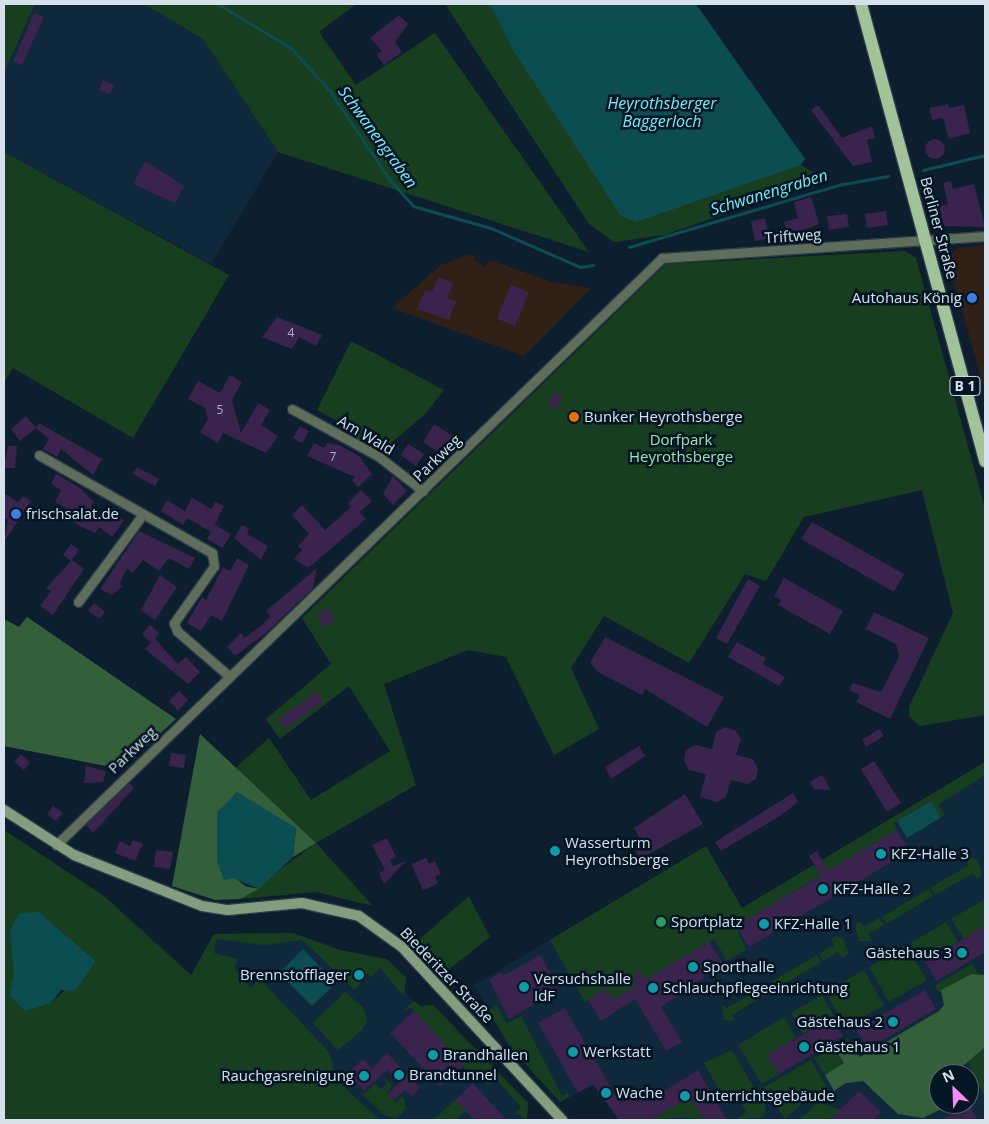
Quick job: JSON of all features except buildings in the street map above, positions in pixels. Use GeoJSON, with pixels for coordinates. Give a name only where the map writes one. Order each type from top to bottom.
{"type":"FeatureCollection","features":[{"type":"Feature","properties":{"kind":"main road","name":"Berliner Straße"},"geometry":{"type":"LineString","coordinates":[[861,4],[985,461]]}},
{"type":"Feature","properties":{"kind":"street","name":"Triftweg"},"geometry":{"type":"LineString","coordinates":[[662,258],[926,242],[985,236]]}},
{"type":"Feature","properties":{"kind":"street","name":"Parkweg"},"geometry":{"type":"LineString","coordinates":[[56,845],[228,676],[423,491],[662,258]]}},
{"type":"Feature","properties":{"kind":"street","name":"Am Wald"},"geometry":{"type":"LineString","coordinates":[[292,408],[378,456],[423,491]]}},
{"type":"Feature","properties":{"kind":"street"},"geometry":{"type":"LineString","coordinates":[[39,455],[215,557],[174,623],[177,632],[228,676]]}},
{"type":"Feature","properties":{"kind":"street"},"geometry":{"type":"LineString","coordinates":[[78,602],[143,514]]}},
{"type":"Feature","properties":{"kind":"street","name":"Biederitzer Straße"},"geometry":{"type":"LineString","coordinates":[[4,810],[56,845],[208,907],[302,903],[360,916],[402,948],[562,1120]]}},
{"type":"Feature","properties":{"kind":"shaded area"},"geometry":{"type":"Polygon","coordinates":[[[35,4],[144,4],[203,39],[278,152],[211,264],[4,152],[4,73],[35,4]]]}},
{"type":"Feature","properties":{"kind":"shaded area","name":"Autohaus König"},"geometry":{"type":"Polygon","coordinates":[[[985,245],[985,392],[947,257],[959,248],[985,245]]]}},
{"type":"Feature","properties":{"kind":"shaded area"},"geometry":{"type":"Polygon","coordinates":[[[467,255],[475,255],[475,261],[484,266],[490,260],[552,282],[591,288],[524,356],[392,308],[441,265],[467,255]]]}},
{"type":"Feature","properties":{"kind":"shaded area"},"geometry":{"type":"Polygon","coordinates":[[[27,617],[176,719],[121,769],[4,746],[4,619],[19,627],[27,617]]]}},
{"type":"Feature","properties":{"kind":"shaded area"},"geometry":{"type":"Polygon","coordinates":[[[200,734],[316,843],[293,857],[296,828],[217,812],[217,862],[245,886],[259,889],[240,899],[215,900],[172,886],[200,734]]]}},
{"type":"Feature","properties":{"kind":"shaded area"},"geometry":{"type":"Polygon","coordinates":[[[985,762],[985,1120],[619,1120],[611,1095],[602,1100],[594,1084],[560,1102],[510,1047],[474,985],[706,846],[742,908],[985,762]]]}},
{"type":"Feature","properties":{"kind":"shaded area"},"geometry":{"type":"Polygon","coordinates":[[[293,933],[340,950],[386,959],[406,977],[405,991],[414,1001],[420,1006],[433,1005],[528,1103],[527,1120],[375,1120],[191,975],[214,934],[293,933]]]}},
{"type":"Feature","properties":{"kind":"shaded area"},"geometry":{"type":"Polygon","coordinates":[[[972,974],[985,975],[985,1047],[965,1064],[929,1064],[929,1114],[931,1114],[923,1118],[898,1114],[863,1081],[846,1083],[834,1091],[825,1075],[844,1063],[836,1050],[849,1042],[860,1057],[871,1051],[939,1011],[944,1005],[941,990],[972,974]]]}},
{"type":"Feature","properties":{"kind":"green space"},"geometry":{"type":"Polygon","coordinates":[[[4,4],[35,4],[4,73],[4,4]]]}},
{"type":"Feature","properties":{"kind":"green space"},"geometry":{"type":"Polygon","coordinates":[[[144,4],[356,4],[319,32],[356,85],[435,33],[589,252],[278,152],[203,39],[144,4]]]}},
{"type":"Feature","properties":{"kind":"green space"},"geometry":{"type":"Polygon","coordinates":[[[445,4],[490,4],[511,47],[729,187],[801,165],[814,173],[763,190],[766,200],[664,235],[614,242],[589,224],[445,4]]]}},
{"type":"Feature","properties":{"kind":"green space"},"geometry":{"type":"Polygon","coordinates":[[[4,152],[229,275],[133,438],[13,368],[4,383],[4,152]]]}},
{"type":"Feature","properties":{"kind":"green space","name":"Dorfpark Heyrothsberge"},"geometry":{"type":"Polygon","coordinates":[[[905,251],[916,258],[985,508],[985,715],[920,726],[909,716],[909,707],[953,613],[922,490],[804,517],[766,581],[745,574],[689,663],[604,616],[571,668],[599,729],[554,755],[506,657],[468,650],[384,684],[416,785],[316,843],[234,769],[269,738],[311,800],[390,751],[349,686],[280,739],[266,719],[331,664],[302,618],[666,264],[905,251]]]}},
{"type":"Feature","properties":{"kind":"green space"},"geometry":{"type":"Polygon","coordinates":[[[351,341],[444,390],[426,413],[381,452],[353,437],[356,431],[317,410],[351,341]]]}},
{"type":"Feature","properties":{"kind":"green space","name":"Sportplatz"},"geometry":{"type":"Polygon","coordinates":[[[985,762],[985,775],[938,805],[945,815],[940,818],[930,801],[894,823],[897,830],[736,926],[746,950],[727,961],[714,939],[645,980],[640,972],[632,976],[637,985],[613,1000],[606,989],[585,1002],[550,940],[706,846],[742,908],[985,762]]]}},
{"type":"Feature","properties":{"kind":"green space"},"geometry":{"type":"Polygon","coordinates":[[[4,830],[104,896],[191,975],[214,934],[293,933],[340,950],[386,959],[406,977],[404,996],[380,968],[371,977],[367,973],[355,990],[302,940],[264,945],[216,939],[214,953],[238,959],[234,968],[250,988],[258,981],[253,972],[329,1052],[337,1081],[380,1120],[4,1120],[4,830]],[[39,912],[9,995],[51,1003],[96,961],[39,912]]]}},
{"type":"Feature","properties":{"kind":"green space"},"geometry":{"type":"Polygon","coordinates":[[[316,843],[373,906],[316,892],[240,899],[316,843]]]}},
{"type":"Feature","properties":{"kind":"green space"},"geometry":{"type":"Polygon","coordinates":[[[970,857],[978,860],[982,875],[977,879],[973,873],[935,895],[930,888],[969,865],[966,859],[970,857]]]}},
{"type":"Feature","properties":{"kind":"green space"},"geometry":{"type":"Polygon","coordinates":[[[929,889],[933,896],[886,924],[882,917],[929,889]]]}},
{"type":"Feature","properties":{"kind":"green space"},"geometry":{"type":"Polygon","coordinates":[[[469,896],[490,937],[443,974],[414,944],[469,896]]]}},
{"type":"Feature","properties":{"kind":"green space"},"geometry":{"type":"Polygon","coordinates":[[[985,899],[985,927],[964,939],[951,919],[985,899]]]}},
{"type":"Feature","properties":{"kind":"green space"},"geometry":{"type":"Polygon","coordinates":[[[879,918],[884,925],[868,934],[872,941],[859,941],[855,925],[860,921],[864,927],[879,918]]]}},
{"type":"Feature","properties":{"kind":"green space"},"geometry":{"type":"Polygon","coordinates":[[[946,922],[958,942],[921,962],[911,943],[946,922]]]}},
{"type":"Feature","properties":{"kind":"green space"},"geometry":{"type":"Polygon","coordinates":[[[836,936],[843,939],[849,953],[842,958],[838,952],[823,961],[819,954],[834,945],[831,939],[836,936]]]}},
{"type":"Feature","properties":{"kind":"green space"},"geometry":{"type":"Polygon","coordinates":[[[906,945],[927,980],[889,1002],[869,967],[906,945]]]}},
{"type":"Feature","properties":{"kind":"green space"},"geometry":{"type":"Polygon","coordinates":[[[817,955],[821,962],[774,990],[769,983],[817,955]]]}},
{"type":"Feature","properties":{"kind":"green space"},"geometry":{"type":"Polygon","coordinates":[[[972,964],[979,975],[972,974],[939,993],[935,985],[972,964]]]}},
{"type":"Feature","properties":{"kind":"green space"},"geometry":{"type":"Polygon","coordinates":[[[864,970],[884,1005],[846,1027],[825,992],[864,970]]]}},
{"type":"Feature","properties":{"kind":"green space"},"geometry":{"type":"Polygon","coordinates":[[[768,984],[772,991],[732,1015],[735,1021],[724,1020],[721,1004],[727,1008],[768,984]]]}},
{"type":"Feature","properties":{"kind":"green space"},"geometry":{"type":"Polygon","coordinates":[[[345,992],[364,1008],[367,1021],[362,1030],[338,1050],[313,1023],[345,992]]]}},
{"type":"Feature","properties":{"kind":"green space"},"geometry":{"type":"Polygon","coordinates":[[[822,995],[834,1016],[803,1034],[791,1013],[822,995]]]}},
{"type":"Feature","properties":{"kind":"green space"},"geometry":{"type":"Polygon","coordinates":[[[414,1001],[420,1006],[433,1005],[528,1103],[527,1120],[515,1113],[521,1107],[496,1079],[488,1085],[481,1078],[477,1082],[411,1007],[401,1013],[414,1001]]]}},
{"type":"Feature","properties":{"kind":"green space"},"geometry":{"type":"Polygon","coordinates":[[[496,1005],[507,1024],[521,1016],[562,1096],[567,1093],[570,1096],[560,1102],[510,1047],[488,1010],[496,1005]]]}},
{"type":"Feature","properties":{"kind":"green space"},"geometry":{"type":"Polygon","coordinates":[[[784,1017],[796,1038],[768,1055],[779,1074],[762,1084],[738,1045],[784,1017]]]}},
{"type":"Feature","properties":{"kind":"green space"},"geometry":{"type":"Polygon","coordinates":[[[848,1038],[849,1042],[836,1050],[844,1063],[825,1075],[814,1058],[848,1038]]]}},
{"type":"Feature","properties":{"kind":"green space"},"geometry":{"type":"Polygon","coordinates":[[[985,1047],[985,1098],[979,1085],[979,1064],[969,1064],[968,1062],[985,1047]]]}},
{"type":"Feature","properties":{"kind":"green space"},"geometry":{"type":"Polygon","coordinates":[[[732,1050],[754,1088],[727,1105],[704,1063],[732,1050]]]}},
{"type":"Feature","properties":{"kind":"green space"},"geometry":{"type":"Polygon","coordinates":[[[811,1060],[831,1094],[809,1097],[785,1119],[763,1088],[811,1060]]]}},
{"type":"Feature","properties":{"kind":"green space"},"geometry":{"type":"Polygon","coordinates":[[[383,1076],[392,1085],[387,1094],[396,1103],[402,1096],[405,1101],[406,1109],[397,1118],[385,1116],[360,1092],[365,1093],[375,1083],[381,1089],[387,1084],[383,1076]]]}},
{"type":"Feature","properties":{"kind":"green space"},"geometry":{"type":"Polygon","coordinates":[[[757,1093],[766,1108],[764,1117],[736,1120],[746,1112],[740,1102],[757,1093]]]}},
{"type":"Feature","properties":{"kind":"green space"},"geometry":{"type":"Polygon","coordinates":[[[690,1097],[704,1120],[684,1117],[650,1120],[690,1097]]]}},
{"type":"Feature","properties":{"kind":"green space"},"geometry":{"type":"Polygon","coordinates":[[[455,1100],[466,1111],[455,1120],[433,1120],[455,1100]]]}},
{"type":"Feature","properties":{"kind":"green space"},"geometry":{"type":"Polygon","coordinates":[[[819,1102],[840,1110],[830,1120],[799,1120],[819,1102]]]}},
{"type":"Feature","properties":{"kind":"water","name":"Heyrothsberger Baggerloch"},"geometry":{"type":"Polygon","coordinates":[[[490,4],[696,4],[805,159],[801,165],[636,222],[621,216],[511,47],[490,4]]]}},
{"type":"Feature","properties":{"kind":"water"},"geometry":{"type":"Polygon","coordinates":[[[237,792],[296,828],[293,857],[259,889],[233,878],[224,880],[217,862],[217,812],[237,792]]]}},
{"type":"Feature","properties":{"kind":"water"},"geometry":{"type":"Polygon","coordinates":[[[931,801],[940,818],[907,838],[897,821],[931,801]]]}},
{"type":"Feature","properties":{"kind":"water"},"geometry":{"type":"Polygon","coordinates":[[[39,912],[96,961],[75,991],[61,990],[51,1003],[25,1011],[9,995],[14,975],[10,931],[19,913],[39,912]]]}},
{"type":"Feature","properties":{"kind":"water"},"geometry":{"type":"Polygon","coordinates":[[[303,949],[336,983],[312,1006],[279,973],[303,949]]]}},
{"type":"Feature","properties":{"kind":"waterway","name":"Schwanengraben"},"geometry":{"type":"LineString","coordinates":[[218,4],[291,48],[329,90],[389,179],[413,206],[491,228],[580,267],[593,265]]}},
{"type":"Feature","properties":{"kind":"waterway","name":"Schwanengraben"},"geometry":{"type":"LineString","coordinates":[[923,170],[985,155]]}},
{"type":"Feature","properties":{"kind":"waterway","name":"Schwanengraben"},"geometry":{"type":"LineString","coordinates":[[629,247],[838,185],[888,176]]}},
{"type":"Feature","properties":{"kind":"place","name":"Autohaus König"},"geometry":{"type":"Point","coordinates":[972,298]}},
{"type":"Feature","properties":{"kind":"place","name":"Bunker Heyrothsberge"},"geometry":{"type":"Point","coordinates":[574,417]}},
{"type":"Feature","properties":{"kind":"place","name":"frischsalat.de"},"geometry":{"type":"Point","coordinates":[16,514]}},
{"type":"Feature","properties":{"kind":"place","name":"Wasserturm Heyrothsberge"},"geometry":{"type":"Point","coordinates":[555,851]}},
{"type":"Feature","properties":{"kind":"place","name":"KFZ-Halle 3"},"geometry":{"type":"Point","coordinates":[881,854]}},
{"type":"Feature","properties":{"kind":"place","name":"KFZ-Halle 2"},"geometry":{"type":"Point","coordinates":[823,889]}},
{"type":"Feature","properties":{"kind":"place","name":"Sportplatz"},"geometry":{"type":"Point","coordinates":[661,922]}},
{"type":"Feature","properties":{"kind":"place","name":"KFZ-Halle 1"},"geometry":{"type":"Point","coordinates":[764,924]}},
{"type":"Feature","properties":{"kind":"place","name":"Gästehaus 3"},"geometry":{"type":"Point","coordinates":[962,953]}},
{"type":"Feature","properties":{"kind":"place","name":"Sporthalle"},"geometry":{"type":"Point","coordinates":[693,967]}},
{"type":"Feature","properties":{"kind":"place","name":"Brennstofflager"},"geometry":{"type":"Point","coordinates":[359,975]}},
{"type":"Feature","properties":{"kind":"place","name":"Versuchshalle IdF"},"geometry":{"type":"Point","coordinates":[524,987]}},
{"type":"Feature","properties":{"kind":"place","name":"Schlauchpflegeeinrichtung"},"geometry":{"type":"Point","coordinates":[653,988]}},
{"type":"Feature","properties":{"kind":"place","name":"Gästehaus 2"},"geometry":{"type":"Point","coordinates":[893,1022]}},
{"type":"Feature","properties":{"kind":"place","name":"Gästehaus 1"},"geometry":{"type":"Point","coordinates":[804,1047]}},
{"type":"Feature","properties":{"kind":"place","name":"Werkstatt"},"geometry":{"type":"Point","coordinates":[573,1052]}},
{"type":"Feature","properties":{"kind":"place","name":"Brandhallen"},"geometry":{"type":"Point","coordinates":[433,1055]}},
{"type":"Feature","properties":{"kind":"place","name":"Brandtunnel"},"geometry":{"type":"Point","coordinates":[399,1075]}},
{"type":"Feature","properties":{"kind":"place","name":"Rauchgasreinigung"},"geometry":{"type":"Point","coordinates":[364,1076]}},
{"type":"Feature","properties":{"kind":"place","name":"Wache"},"geometry":{"type":"Point","coordinates":[606,1093]}},
{"type":"Feature","properties":{"kind":"place","name":"Unterrichtsgebäude"},"geometry":{"type":"Point","coordinates":[685,1096]}}]}
